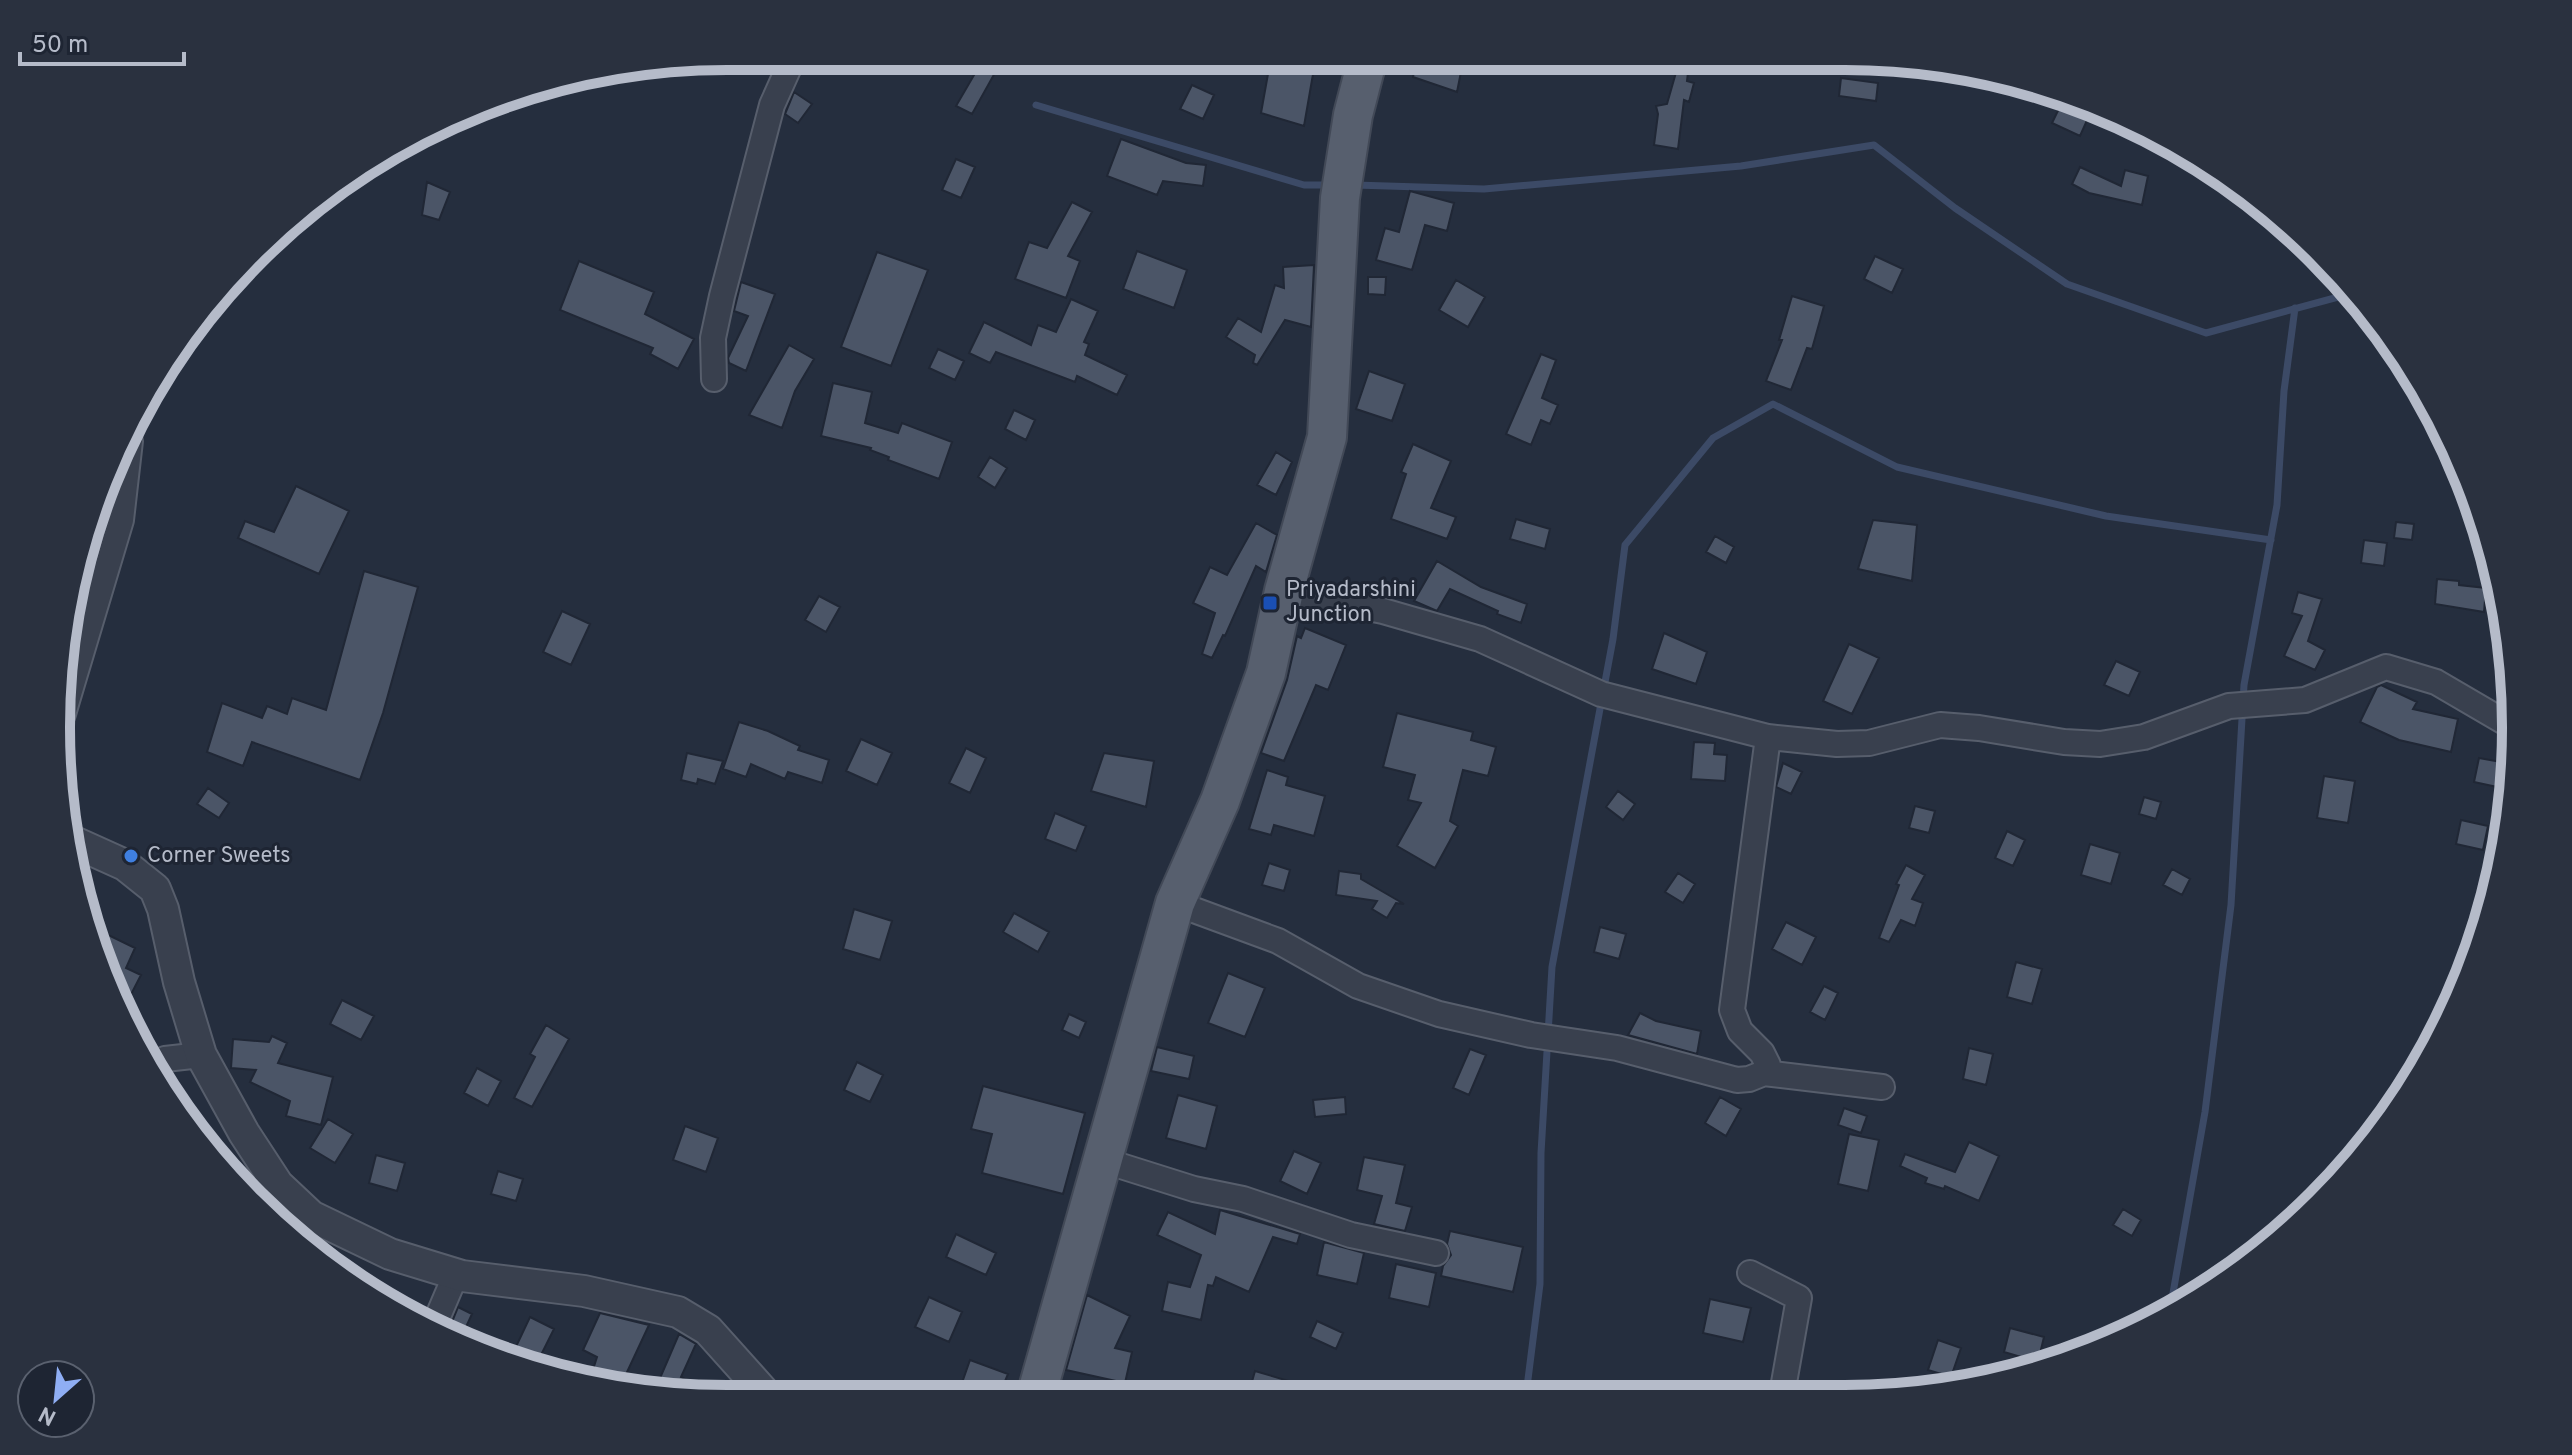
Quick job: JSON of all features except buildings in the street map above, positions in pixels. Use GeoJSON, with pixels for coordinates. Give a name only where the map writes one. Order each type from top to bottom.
{"type":"FeatureCollection","features":[{"type":"Feature","properties":{"kind":"main road"},"geometry":{"type":"LineString","coordinates":[[1039,1385],[1175,903],[1220,801],[1266,673],[1284,591],[1327,437],[1340,198],[1353,115],[1365,70]]}},
{"type":"Feature","properties":{"kind":"street"},"geometry":{"type":"LineString","coordinates":[[714,379],[713,338],[722,296],[772,105],[788,70]]}},
{"type":"Feature","properties":{"kind":"street"},"geometry":{"type":"LineString","coordinates":[[71,688],[121,520],[128,459]]}},
{"type":"Feature","properties":{"kind":"street"},"geometry":{"type":"LineString","coordinates":[[106,515],[121,520]]}},
{"type":"Feature","properties":{"kind":"street"},"geometry":{"type":"LineString","coordinates":[[1284,591],[1383,611],[1480,639],[1601,694],[1768,737],[1837,744],[1869,743],[1940,725],[2100,744],[2144,737],[2229,706],[2305,700],[2386,667],[2436,682],[2502,720]]}},
{"type":"Feature","properties":{"kind":"street"},"geometry":{"type":"LineString","coordinates":[[1764,1073],[1768,1065],[1762,1053],[1740,1031],[1732,1010],[1768,737]]}},
{"type":"Feature","properties":{"kind":"street"},"geometry":{"type":"LineString","coordinates":[[81,845],[125,865],[155,889],[201,1055],[244,1133],[278,1185],[311,1216],[390,1254],[456,1274],[584,1291],[678,1312],[708,1330],[757,1385]]}},
{"type":"Feature","properties":{"kind":"street"},"geometry":{"type":"LineString","coordinates":[[1175,903],[1278,941],[1358,986],[1439,1014],[1531,1035],[1617,1048],[1737,1080],[1764,1073],[1882,1087]]}},
{"type":"Feature","properties":{"kind":"street"},"geometry":{"type":"LineString","coordinates":[[161,1061],[201,1055]]}},
{"type":"Feature","properties":{"kind":"street"},"geometry":{"type":"LineString","coordinates":[[1102,1160],[1194,1189],[1243,1199],[1351,1235],[1436,1253]]}},
{"type":"Feature","properties":{"kind":"street"},"geometry":{"type":"LineString","coordinates":[[1750,1273],[1799,1298],[1784,1385]]}},
{"type":"Feature","properties":{"kind":"street"},"geometry":{"type":"LineString","coordinates":[[438,1317],[456,1274]]}},
{"type":"Feature","properties":{"kind":"waterway"},"geometry":{"type":"LineString","coordinates":[[1036,105],[1304,185],[1331,185]]}},
{"type":"Feature","properties":{"kind":"waterway"},"geometry":{"type":"LineString","coordinates":[[1355,185],[1484,189],[1741,166],[1874,145],[1955,208],[2067,284],[2206,333],[2341,296]]}},
{"type":"Feature","properties":{"kind":"waterway"},"geometry":{"type":"LineString","coordinates":[[2172,1297],[2205,1112],[2231,905],[2244,685],[2277,505],[2284,391],[2295,308]]}},
{"type":"Feature","properties":{"kind":"waterway"},"geometry":{"type":"LineString","coordinates":[[1527,1385],[1540,1284],[1541,1153],[1552,967],[1613,639],[1625,545],[1713,438],[1773,404],[1897,467],[2106,516],[2271,540]]}},
{"type":"Feature","properties":{"kind":"place","name":"Priyadarshini Junction"},"geometry":{"type":"Point","coordinates":[1270,603]}},
{"type":"Feature","properties":{"kind":"place","name":"Corner Sweets"},"geometry":{"type":"Point","coordinates":[131,856]}}]}
